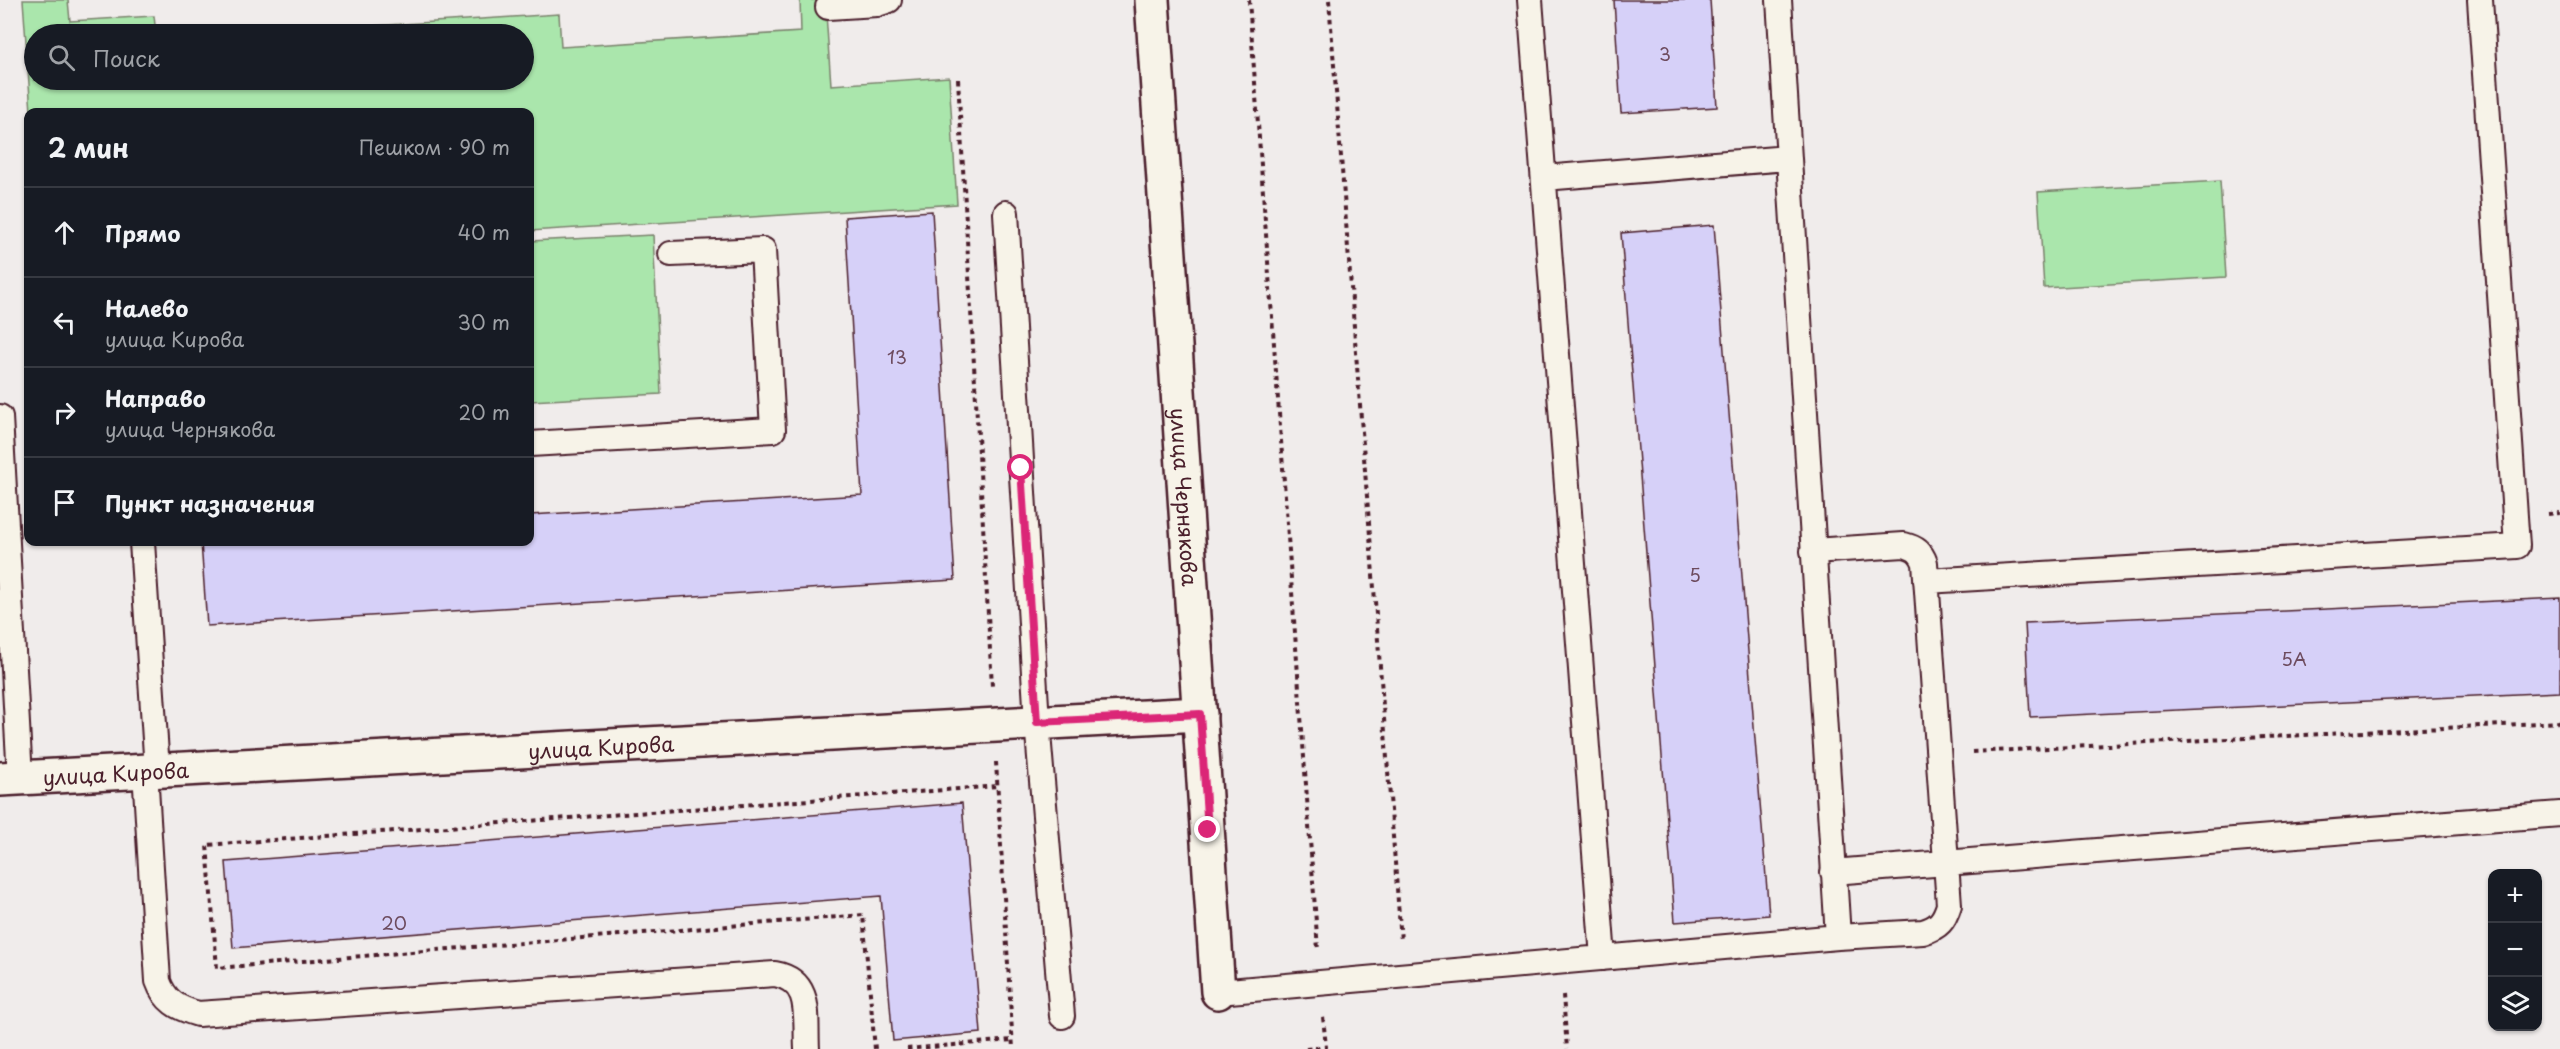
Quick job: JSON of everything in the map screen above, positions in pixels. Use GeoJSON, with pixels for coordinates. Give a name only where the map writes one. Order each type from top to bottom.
{"type":"FeatureCollection","features":[{"type":"Feature","properties":{"kind":"street","name":"улица Чернякова"},"geometry":{"type":"LineString","coordinates":[[1152,0],[1218,992]]}},
{"type":"Feature","properties":{"kind":"street","name":"улица Кирова"},"geometry":{"type":"LineString","coordinates":[[10,779],[1200,714]]}},
{"type":"Feature","properties":{"kind":"lane"},"geometry":{"type":"LineString","coordinates":[[828,7],[877,4],[889,0]]}},
{"type":"Feature","properties":{"kind":"lane"},"geometry":{"type":"LineString","coordinates":[[1530,0],[1603,958]]}},
{"type":"Feature","properties":{"kind":"lane"},"geometry":{"type":"LineString","coordinates":[[1779,0],[1838,937]]}},
{"type":"Feature","properties":{"kind":"lane"},"geometry":{"type":"LineString","coordinates":[[1926,581],[2517,546],[2480,0]]}},
{"type":"Feature","properties":{"kind":"lane"},"geometry":{"type":"LineString","coordinates":[[1544,178],[1788,158]]}},
{"type":"Feature","properties":{"kind":"lane"},"geometry":{"type":"LineString","coordinates":[[1005,213],[1037,722],[1062,1016]]}},
{"type":"Feature","properties":{"kind":"lane"},"geometry":{"type":"LineString","coordinates":[[534,444],[773,430],[763,250],[671,254]]}},
{"type":"Feature","properties":{"kind":"lane"},"geometry":{"type":"LineString","coordinates":[[0,417],[10,779]]}},
{"type":"Feature","properties":{"kind":"lane"},"geometry":{"type":"LineString","coordinates":[[1218,992],[1838,937],[1923,932],[1937,928],[1945,918],[1949,906],[1925,563],[1922,554],[1913,547],[1904,545],[1814,551]]}},
{"type":"Feature","properties":{"kind":"lane"},"geometry":{"type":"LineString","coordinates":[[142,546],[158,981],[163,994],[173,1004],[198,1014],[774,974],[794,980],[801,987],[804,996],[807,1049]]}},
{"type":"Feature","properties":{"kind":"lane"},"geometry":{"type":"LineString","coordinates":[[1833,872],[2560,814]]}},
{"type":"Feature","properties":{"kind":"path"},"geometry":{"type":"LineString","coordinates":[[1249,0],[1326,1047],[1306,1049]]}},
{"type":"Feature","properties":{"kind":"path"},"geometry":{"type":"LineString","coordinates":[[1329,0],[1404,975]]}},
{"type":"Feature","properties":{"kind":"path"},"geometry":{"type":"LineString","coordinates":[[958,79],[1013,1049]]}},
{"type":"Feature","properties":{"kind":"path"},"geometry":{"type":"LineString","coordinates":[[1938,754],[2560,722]]}},
{"type":"Feature","properties":{"kind":"path"},"geometry":{"type":"LineString","coordinates":[[875,1049],[862,915],[217,968],[207,845],[998,786]]}},
{"type":"Feature","properties":{"kind":"path"},"geometry":{"type":"LineString","coordinates":[[1561,961],[1566,1049]]}},
{"type":"Feature","properties":{"kind":"path"},"geometry":{"type":"LineString","coordinates":[[907,1049],[1012,1040]]}},
{"type":"Feature","properties":{"kind":"green space"},"geometry":{"type":"Polygon","coordinates":[[[23,0],[68,0],[70,21],[154,16],[155,24],[25,24],[23,0]]]}},
{"type":"Feature","properties":{"kind":"green space"},"geometry":{"type":"Polygon","coordinates":[[[800,0],[825,0],[831,85],[949,77],[957,204],[534,231],[534,108],[31,108],[29,90],[534,90],[534,24],[402,24],[559,14],[561,47],[801,32],[800,0]]]}},
{"type":"Feature","properties":{"kind":"green space"},"geometry":{"type":"Polygon","coordinates":[[[2220,181],[2226,277],[2044,288],[2038,192],[2220,181]]]}},
{"type":"Feature","properties":{"kind":"green space"},"geometry":{"type":"Polygon","coordinates":[[[653,235],[661,394],[534,401],[534,241],[653,235]]]}},
{"type":"Feature","properties":{"kind":"building"},"geometry":{"type":"Polygon","coordinates":[[[1614,0],[1710,0],[1717,107],[1621,113],[1614,0]]]}},
{"type":"Feature","properties":{"kind":"building"},"geometry":{"type":"Polygon","coordinates":[[[932,211],[955,580],[207,626],[201,546],[534,546],[534,515],[862,495],[845,217],[932,211]]]}},
{"type":"Feature","properties":{"kind":"building"},"geometry":{"type":"Polygon","coordinates":[[[1714,225],[1769,915],[1675,922],[1621,233],[1714,225]]]}},
{"type":"Feature","properties":{"kind":"building"},"geometry":{"type":"Polygon","coordinates":[[[2560,598],[2560,692],[2030,717],[2025,623],[2560,598]]]}},
{"type":"Feature","properties":{"kind":"building"},"geometry":{"type":"Polygon","coordinates":[[[962,803],[981,1033],[893,1041],[881,896],[233,948],[226,862],[962,803]]]}},
{"type":"Feature","properties":{"kind":"route"},"geometry":{"type":"LineString","coordinates":[[1021,468],[1037,722],[1200,714],[1208,830]]}}]}
